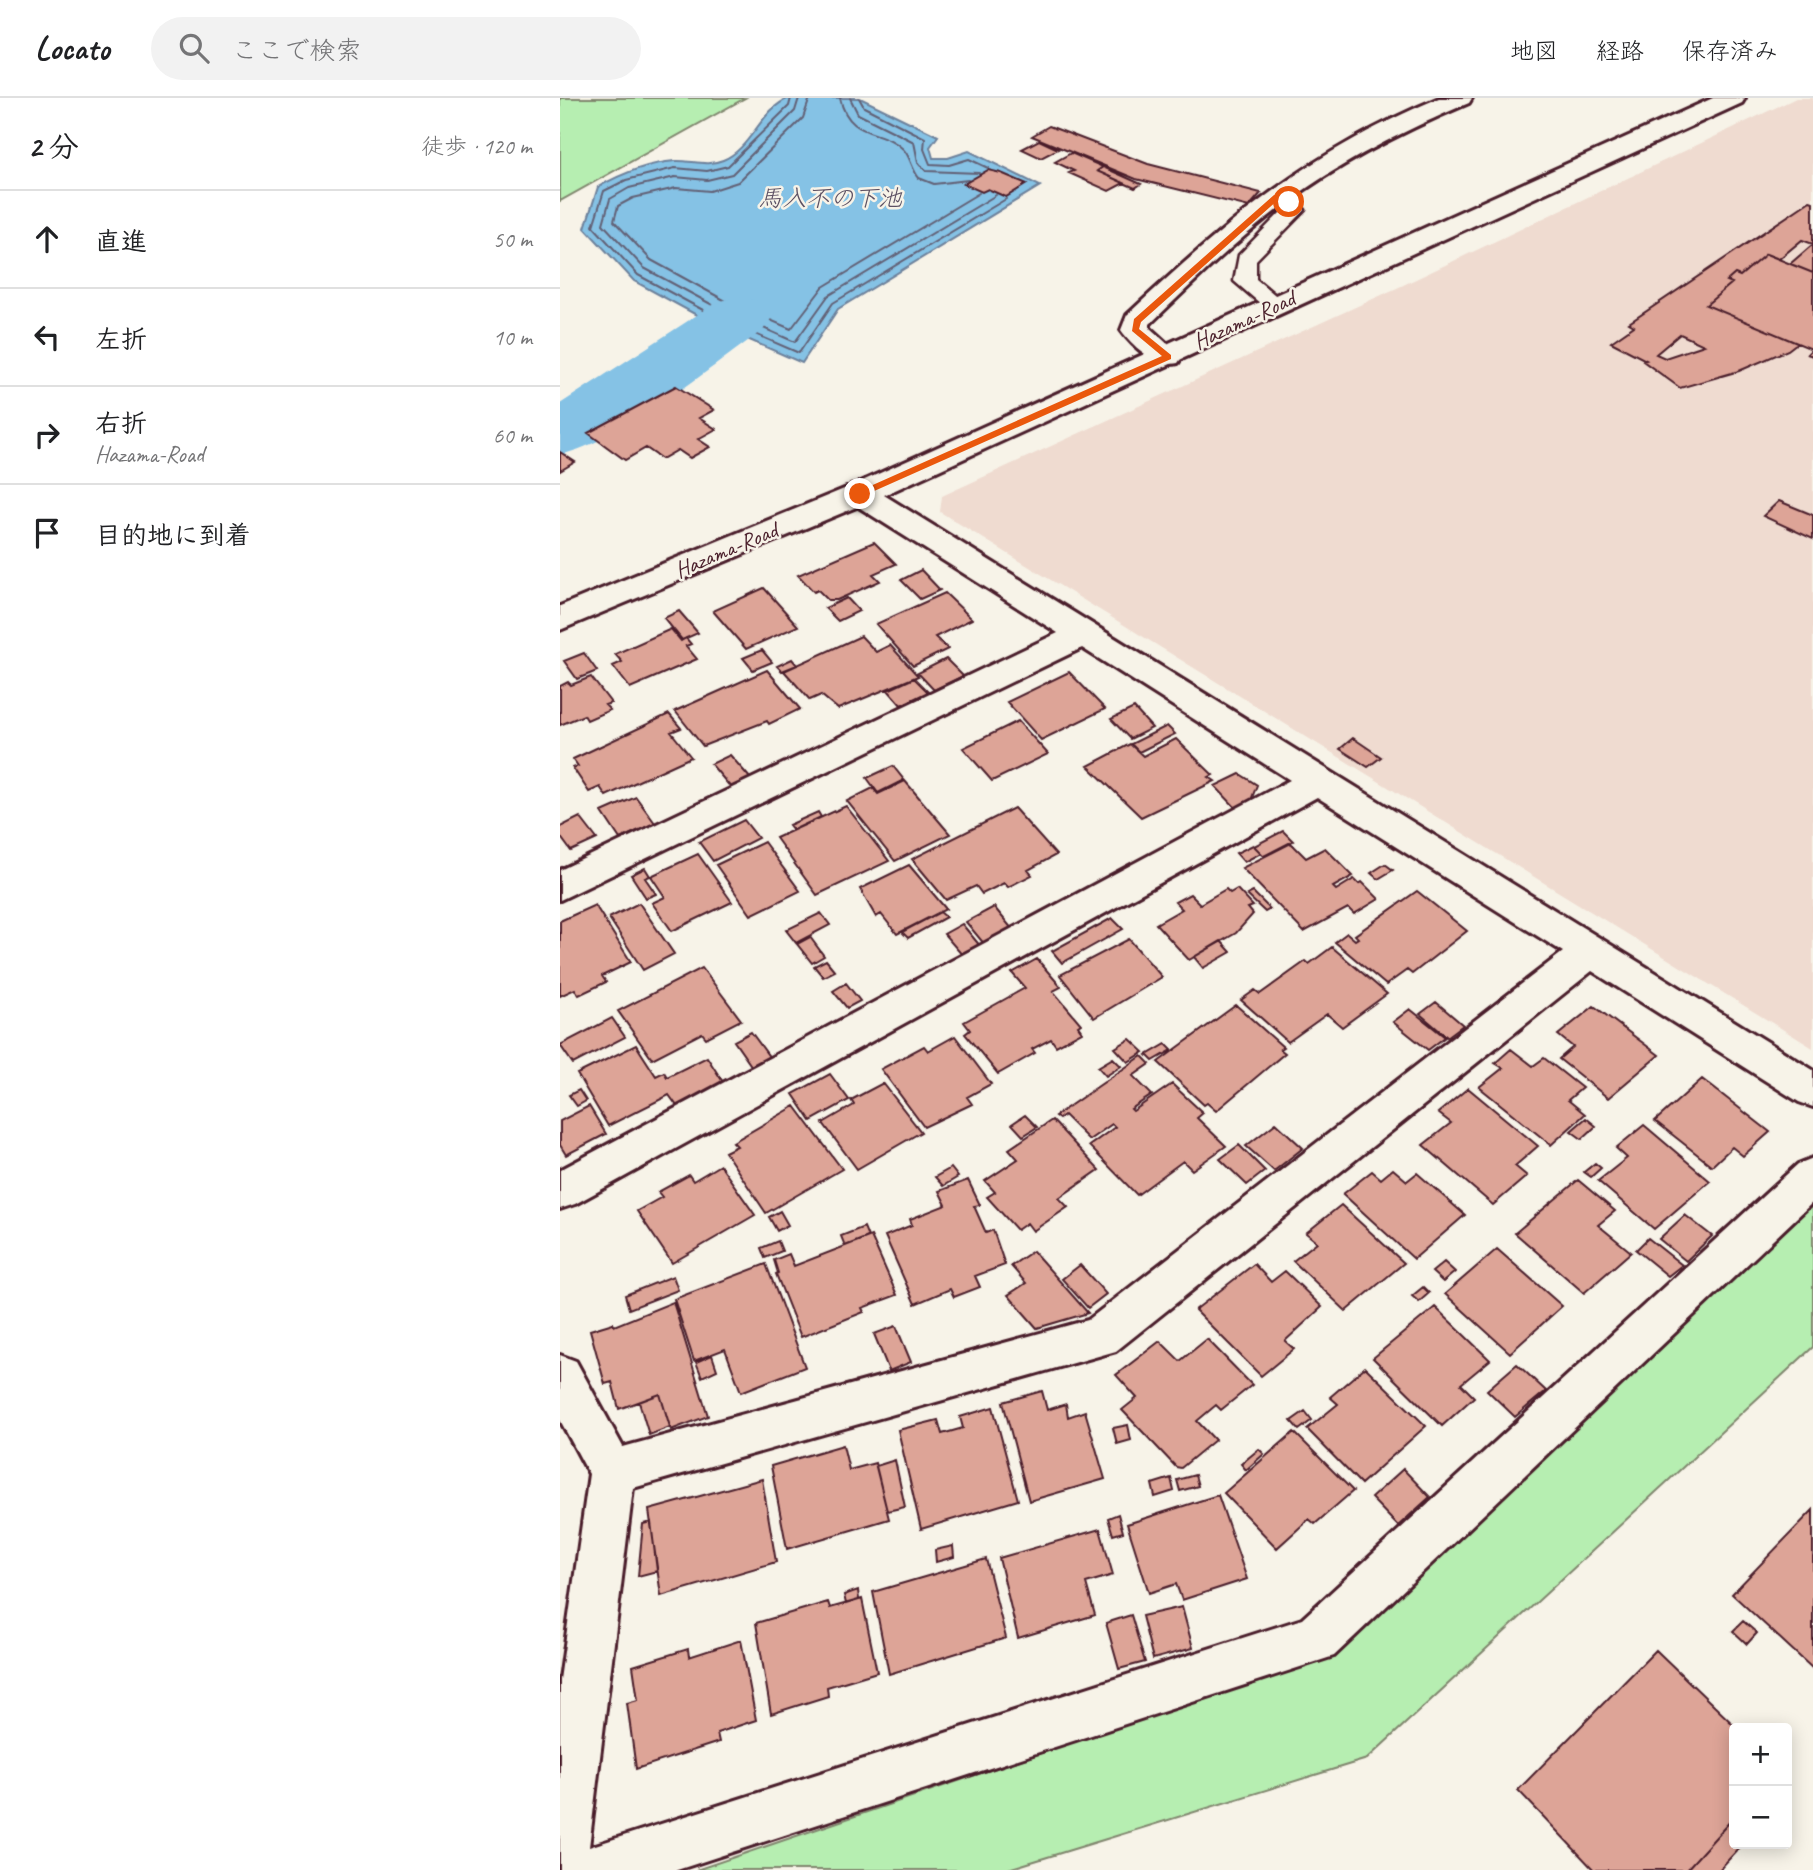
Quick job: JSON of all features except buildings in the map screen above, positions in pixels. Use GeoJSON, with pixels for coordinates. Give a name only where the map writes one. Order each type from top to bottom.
{"type":"FeatureCollection","features":[{"type":"Feature","properties":{"kind":"street"},"geometry":{"type":"LineString","coordinates":[[1168,357],[1135,330],[1137,321],[1277,197],[1362,142],[1460,98]]}},
{"type":"Feature","properties":{"kind":"street","name":"Hazama-Road"},"geometry":{"type":"LineString","coordinates":[[560,619],[860,494],[1168,357],[1276,305],[1733,98]]}},
{"type":"Feature","properties":{"kind":"street"},"geometry":{"type":"LineString","coordinates":[[860,494],[1813,1090]]}},
{"type":"Feature","properties":{"kind":"street"},"geometry":{"type":"LineString","coordinates":[[560,886],[1083,634]]}},
{"type":"Feature","properties":{"kind":"street"},"geometry":{"type":"LineString","coordinates":[[560,1191],[1318,781]]}},
{"type":"Feature","properties":{"kind":"street"},"geometry":{"type":"LineString","coordinates":[[612,1472],[1100,1337],[1591,951]]}},
{"type":"Feature","properties":{"kind":"street"},"geometry":{"type":"LineString","coordinates":[[596,1870],[1317,1639],[1813,1177]]}},
{"type":"Feature","properties":{"kind":"street"},"geometry":{"type":"LineString","coordinates":[[560,1375],[612,1472],[560,1870]]}},
{"type":"Feature","properties":{"kind":"lane"},"geometry":{"type":"LineString","coordinates":[[1276,305],[1245,282],[1246,259],[1295,211],[1289,202],[1277,197]]}},
{"type":"Feature","properties":{"kind":"shaded area"},"geometry":{"type":"Polygon","coordinates":[[[1796,98],[1813,98],[1813,1048],[940,512],[942,496],[1397,288],[1796,98]]]}},
{"type":"Feature","properties":{"kind":"green space"},"geometry":{"type":"Polygon","coordinates":[[[560,98],[745,98],[560,201],[560,98]]]}},
{"type":"Feature","properties":{"kind":"green space"},"geometry":{"type":"Polygon","coordinates":[[[1813,1205],[1813,1347],[1367,1759],[1005,1870],[696,1870],[1318,1659],[1813,1205]]]}},
{"type":"Feature","properties":{"kind":"water","name":"馬入不の下池"},"geometry":{"type":"Polygon","coordinates":[[[789,98],[860,98],[938,136],[930,147],[933,158],[948,158],[969,151],[1040,186],[838,309],[802,363],[713,324],[634,281],[585,228],[598,187],[655,164],[675,161],[711,163],[723,160],[741,147],[770,111],[789,98]]]}},
{"type":"Feature","properties":{"kind":"waterway"},"geometry":{"type":"LineString","coordinates":[[560,434],[614,402],[740,316]]}},
{"type":"Feature","properties":{"kind":"route"},"geometry":{"type":"LineString","coordinates":[[860,494],[1168,357],[1135,330],[1137,321],[1252,216],[1277,197],[1289,202]]}}]}
